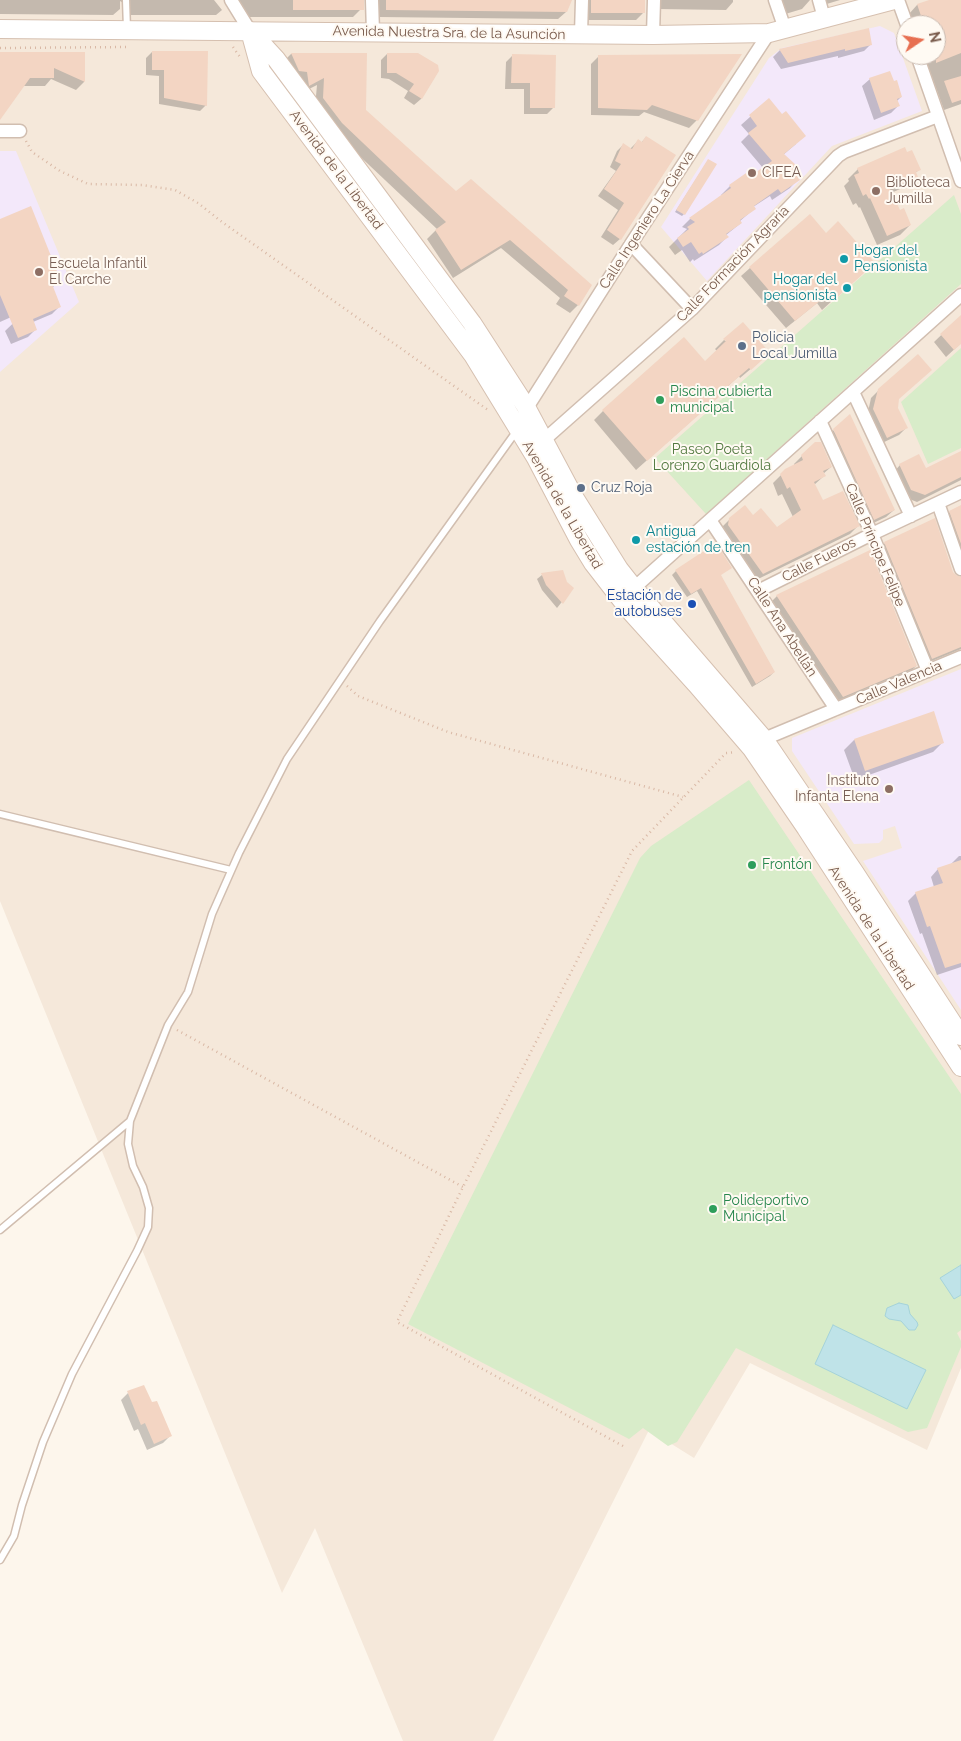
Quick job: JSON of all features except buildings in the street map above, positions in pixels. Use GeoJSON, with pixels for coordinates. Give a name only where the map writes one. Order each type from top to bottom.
{"type":"FeatureCollection","features":[{"type":"Feature","properties":{"kind":"main road","name":"Avenida Nuestra Sra. de la Asunción"},"geometry":{"type":"LineString","coordinates":[[0,29],[653,35],[777,31],[894,0]]}},
{"type":"Feature","properties":{"kind":"main road"},"geometry":{"type":"LineString","coordinates":[[250,31],[276,59],[466,315],[525,405],[594,530],[614,562],[758,744],[856,873],[961,1036]]}},
{"type":"Feature","properties":{"kind":"main road","name":"Avenida de la Libertad"},"geometry":{"type":"LineString","coordinates":[[250,31],[261,71],[454,327],[487,376],[518,428],[593,563],[630,612],[696,684],[758,744],[806,828],[961,1067]]}},
{"type":"Feature","properties":{"kind":"street"},"geometry":{"type":"LineString","coordinates":[[231,0],[250,31]]}},
{"type":"Feature","properties":{"kind":"street"},"geometry":{"type":"LineString","coordinates":[[372,0],[373,32]]}},
{"type":"Feature","properties":{"kind":"street"},"geometry":{"type":"LineString","coordinates":[[581,34],[582,0]]}},
{"type":"Feature","properties":{"kind":"street"},"geometry":{"type":"LineString","coordinates":[[653,35],[654,0]]}},
{"type":"Feature","properties":{"kind":"street"},"geometry":{"type":"LineString","coordinates":[[775,0],[777,31]]}},
{"type":"Feature","properties":{"kind":"street"},"geometry":{"type":"LineString","coordinates":[[819,0],[824,18]]}},
{"type":"Feature","properties":{"kind":"street"},"geometry":{"type":"LineString","coordinates":[[898,0],[903,15]]}},
{"type":"Feature","properties":{"kind":"street","name":"Calle Ingeniero La Cierva"},"geometry":{"type":"LineString","coordinates":[[525,405],[530,403],[631,244],[777,31]]}},
{"type":"Feature","properties":{"kind":"street"},"geometry":{"type":"LineString","coordinates":[[920,65],[961,181]]}},
{"type":"Feature","properties":{"kind":"street","name":"Calle Formación Agraria"},"geometry":{"type":"LineString","coordinates":[[544,440],[692,309],[838,156],[938,116]]}},
{"type":"Feature","properties":{"kind":"street"},"geometry":{"type":"LineString","coordinates":[[0,131],[20,131]]}},
{"type":"Feature","properties":{"kind":"street"},"geometry":{"type":"LineString","coordinates":[[631,244],[692,309]]}},
{"type":"Feature","properties":{"kind":"street"},"geometry":{"type":"LineString","coordinates":[[634,588],[961,295]]}},
{"type":"Feature","properties":{"kind":"street"},"geometry":{"type":"LineString","coordinates":[[853,392],[911,516]]}},
{"type":"Feature","properties":{"kind":"street","name":"Calle Príncipe Felipe"},"geometry":{"type":"LineString","coordinates":[[820,421],[872,534],[928,670]]}},
{"type":"Feature","properties":{"kind":"street","name":"Calle Fueros"},"geometry":{"type":"LineString","coordinates":[[758,591],[961,492]]}},
{"type":"Feature","properties":{"kind":"street"},"geometry":{"type":"LineString","coordinates":[[938,503],[961,569]]}},
{"type":"Feature","properties":{"kind":"street","name":"Calle Ana Abellán"},"geometry":{"type":"LineString","coordinates":[[710,520],[836,709]]}},
{"type":"Feature","properties":{"kind":"street","name":"Calle Valencia"},"geometry":{"type":"LineString","coordinates":[[758,744],[961,657]]}},
{"type":"Feature","properties":{"kind":"lane"},"geometry":{"type":"LineString","coordinates":[[126,0],[127,30]]}},
{"type":"Feature","properties":{"kind":"lane"},"geometry":{"type":"LineString","coordinates":[[0,1560],[14,1536],[43,1442],[72,1374],[148,1227],[148,1208],[143,1187],[133,1166],[128,1144],[130,1121],[168,1025],[188,992],[212,914],[231,870],[287,759],[343,675],[518,428]]}},
{"type":"Feature","properties":{"kind":"lane"},"geometry":{"type":"LineString","coordinates":[[0,814],[231,870]]}},
{"type":"Feature","properties":{"kind":"lane"},"geometry":{"type":"LineString","coordinates":[[0,1230],[130,1121]]}},
{"type":"Feature","properties":{"kind":"path"},"geometry":{"type":"LineString","coordinates":[[0,48],[138,47]]}},
{"type":"Feature","properties":{"kind":"path"},"geometry":{"type":"LineString","coordinates":[[20,131],[32,152],[60,171],[88,184],[142,185],[175,190],[198,203],[222,222],[488,410]]}},
{"type":"Feature","properties":{"kind":"path"},"geometry":{"type":"LineString","coordinates":[[343,675],[346,685],[358,696],[448,732],[684,797]]}},
{"type":"Feature","properties":{"kind":"path"},"geometry":{"type":"LineString","coordinates":[[624,1446],[397,1322],[632,851],[726,753],[740,752],[758,744]]}},
{"type":"Feature","properties":{"kind":"path"},"geometry":{"type":"LineString","coordinates":[[168,1025],[463,1187]]}},
{"type":"Feature","properties":{"kind":"shaded area"},"geometry":{"type":"Polygon","coordinates":[[[0,0],[961,0],[961,1368],[927,1450],[750,1363],[694,1458],[649,1430],[493,1741],[403,1741],[315,1528],[282,1593],[0,901],[0,0]]]}},
{"type":"Feature","properties":{"kind":"shaded area","name":"CIFEA"},"geometry":{"type":"Polygon","coordinates":[[[880,26],[894,33],[896,39],[896,65],[905,65],[922,111],[832,146],[707,281],[661,227],[769,58],[782,48],[880,26]]]}},
{"type":"Feature","properties":{"kind":"shaded area","name":"Escuela Infantil El Carche"},"geometry":{"type":"Polygon","coordinates":[[[0,151],[16,151],[79,302],[0,372],[0,151]]]}},
{"type":"Feature","properties":{"kind":"shaded area","name":"Instituto Infanta Elena"},"geometry":{"type":"Polygon","coordinates":[[[961,669],[961,1010],[863,861],[902,848],[895,826],[883,830],[883,839],[879,843],[854,844],[792,751],[792,738],[961,669]]]}},
{"type":"Feature","properties":{"kind":"green space","name":"Paseo Poeta Lorenzo Guardiola"},"geometry":{"type":"Polygon","coordinates":[[[954,195],[961,214],[961,284],[706,514],[655,458],[954,195]]]}},
{"type":"Feature","properties":{"kind":"green space"},"geometry":{"type":"Polygon","coordinates":[[[961,348],[961,448],[928,464],[901,402],[961,348]]]}},
{"type":"Feature","properties":{"kind":"green space","name":"Polideportivo Municipal"},"geometry":{"type":"Polygon","coordinates":[[[749,780],[961,1094],[961,1330],[957,1333],[961,1341],[961,1347],[927,1428],[908,1432],[736,1348],[677,1442],[668,1446],[643,1428],[629,1439],[408,1324],[640,858],[651,846],[749,780]]]}},
{"type":"Feature","properties":{"kind":"water"},"geometry":{"type":"Polygon","coordinates":[[[961,1265],[961,1295],[954,1299],[940,1278],[961,1265]]]}},
{"type":"Feature","properties":{"kind":"water"},"geometry":{"type":"Polygon","coordinates":[[[899,1303],[908,1305],[910,1314],[918,1325],[915,1330],[909,1330],[901,1321],[889,1319],[885,1316],[887,1308],[899,1303]]]}},
{"type":"Feature","properties":{"kind":"water"},"geometry":{"type":"Polygon","coordinates":[[[833,1325],[926,1370],[907,1409],[815,1364],[833,1325]]]}},
{"type":"Feature","properties":{"kind":"place","name":"CIFEA"},"geometry":{"type":"Point","coordinates":[752,173]}},
{"type":"Feature","properties":{"kind":"place","name":"Biblioteca Jumilla"},"geometry":{"type":"Point","coordinates":[876,191]}},
{"type":"Feature","properties":{"kind":"place","name":"Hogar del Pensionista"},"geometry":{"type":"Point","coordinates":[844,259]}},
{"type":"Feature","properties":{"kind":"place","name":"Escuela Infantil El Carche"},"geometry":{"type":"Point","coordinates":[39,272]}},
{"type":"Feature","properties":{"kind":"place","name":"Hogar del pensionista"},"geometry":{"type":"Point","coordinates":[847,288]}},
{"type":"Feature","properties":{"kind":"place","name":"Policia Local Jumilla"},"geometry":{"type":"Point","coordinates":[742,346]}},
{"type":"Feature","properties":{"kind":"place","name":"Piscina cubierta municipal"},"geometry":{"type":"Point","coordinates":[660,400]}},
{"type":"Feature","properties":{"kind":"place","name":"Cruz Roja"},"geometry":{"type":"Point","coordinates":[581,488]}},
{"type":"Feature","properties":{"kind":"place","name":"Antigua estación de tren"},"geometry":{"type":"Point","coordinates":[636,540]}},
{"type":"Feature","properties":{"kind":"place","name":"Estación de autobuses"},"geometry":{"type":"Point","coordinates":[692,604]}},
{"type":"Feature","properties":{"kind":"place","name":"Instituto Infanta Elena"},"geometry":{"type":"Point","coordinates":[889,789]}},
{"type":"Feature","properties":{"kind":"place","name":"Frontón"},"geometry":{"type":"Point","coordinates":[752,865]}},
{"type":"Feature","properties":{"kind":"place","name":"Polideportivo Municipal"},"geometry":{"type":"Point","coordinates":[713,1209]}}]}
